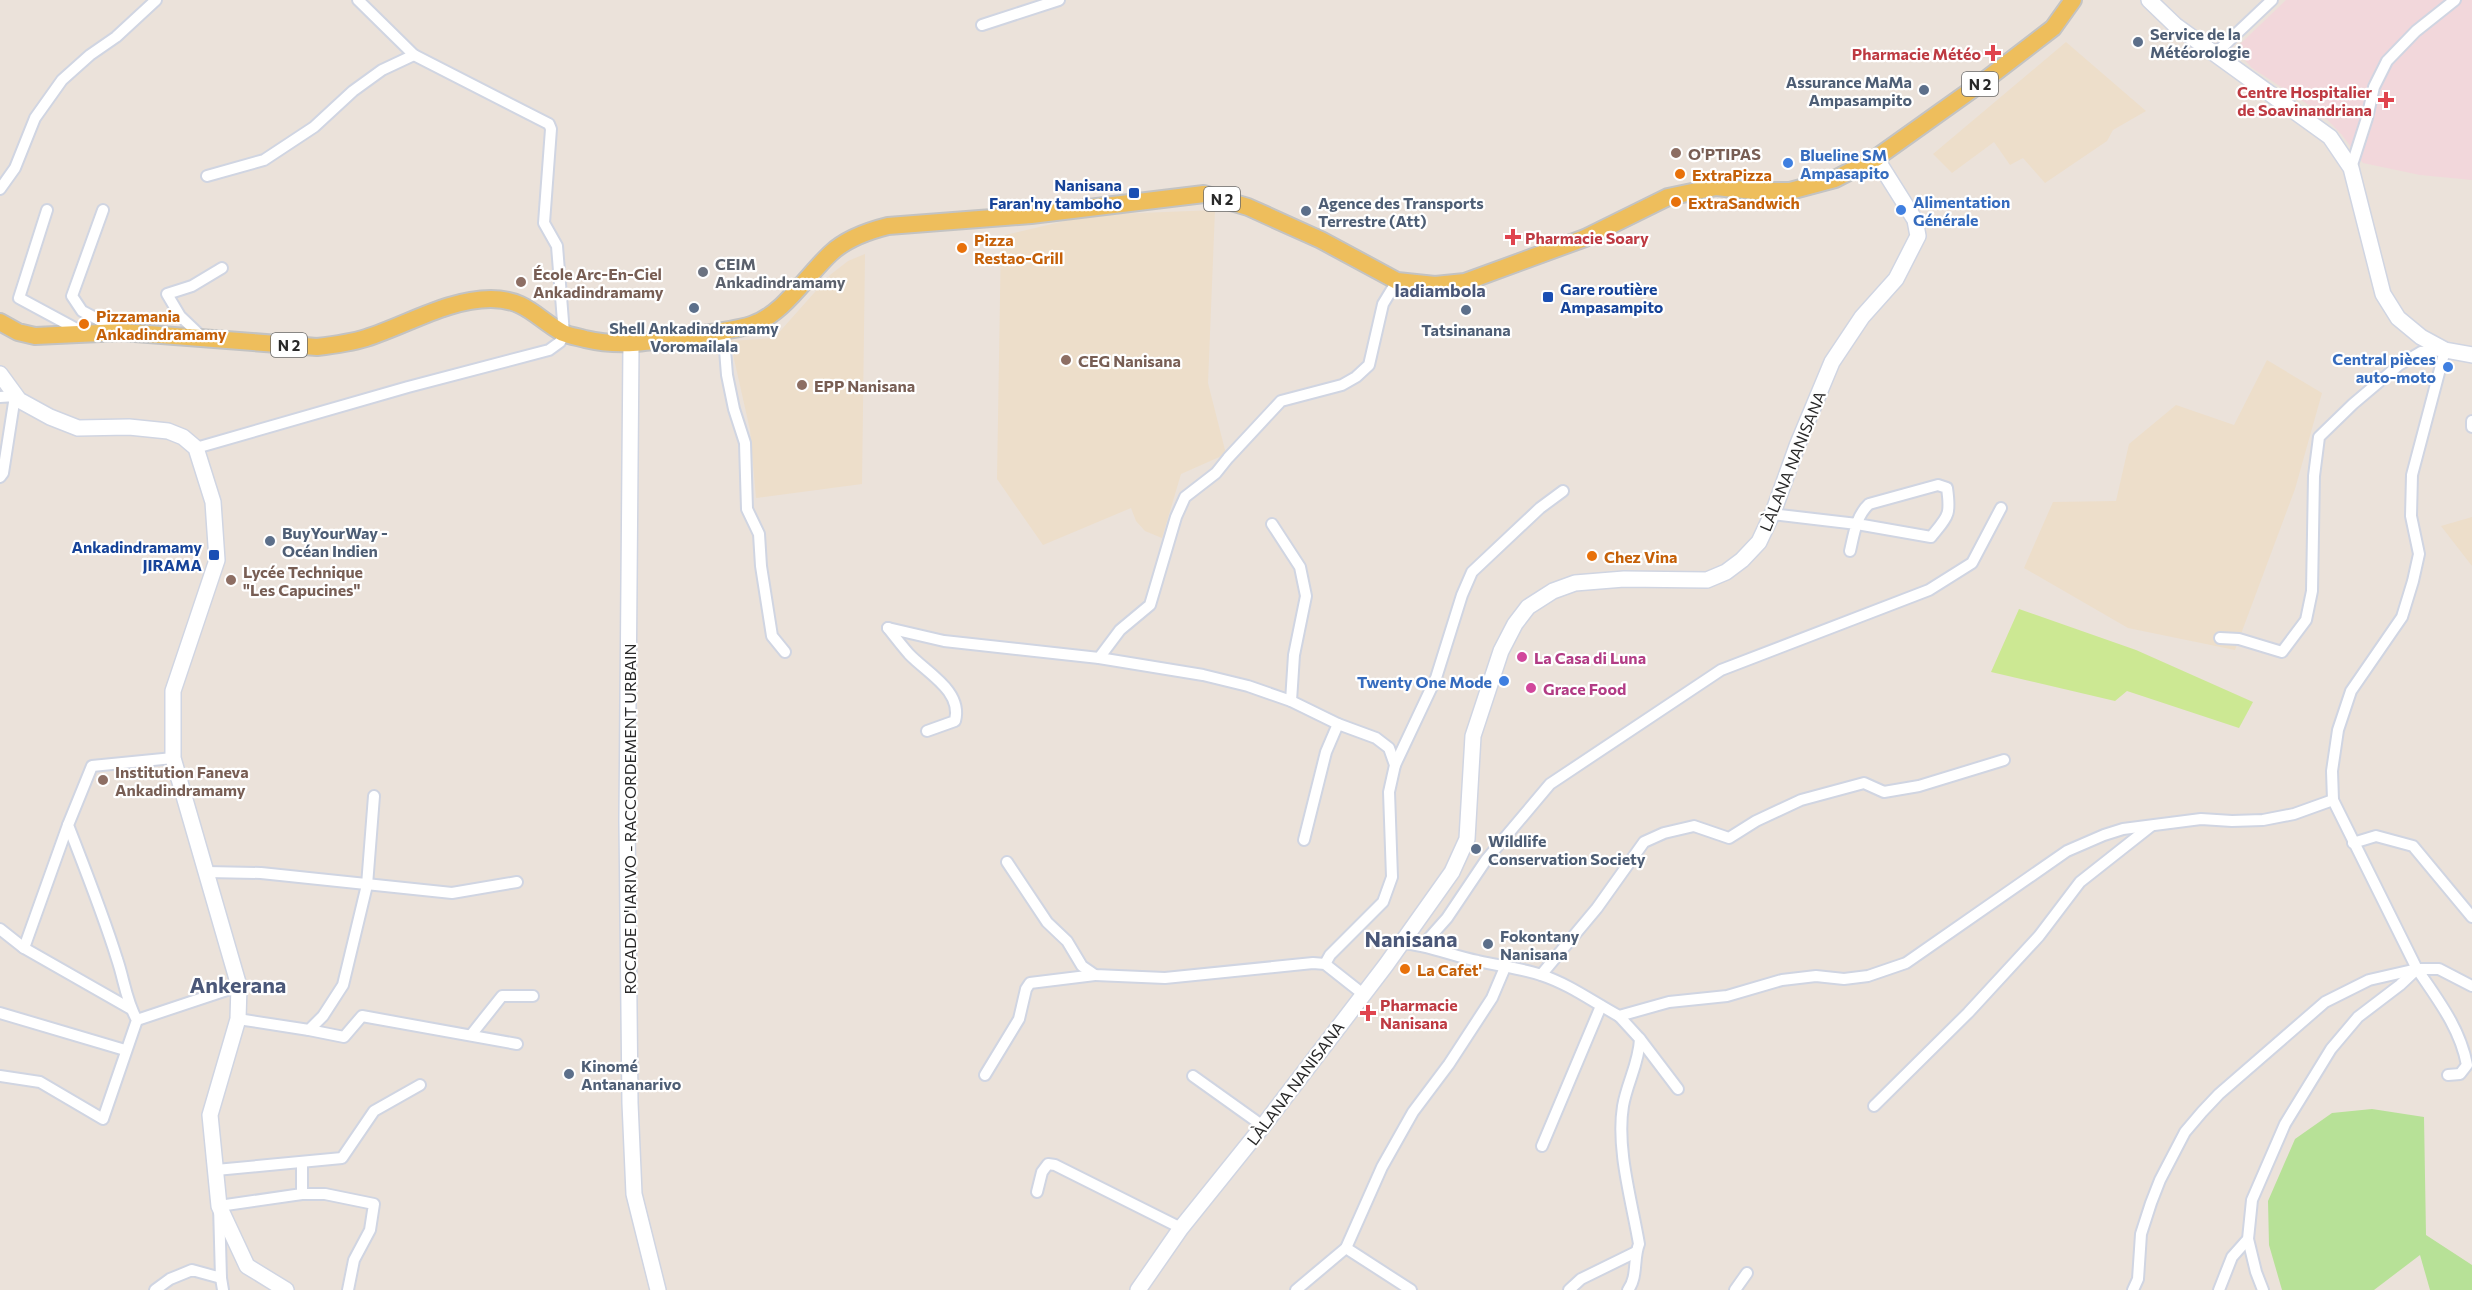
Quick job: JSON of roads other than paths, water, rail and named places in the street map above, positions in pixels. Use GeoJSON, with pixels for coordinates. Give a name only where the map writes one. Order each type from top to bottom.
{"type":"FeatureCollection","features":[{"type":"Feature","properties":{"kind":"main road","name":"N 2"},"geometry":{"type":"LineString","coordinates":[[0,322],[18,332],[35,336],[122,332],[294,346],[341,345],[449,307],[489,299],[512,300],[533,311],[564,334],[605,344],[631,345],[719,331],[764,320],[804,282],[832,251],[861,233],[888,226],[1031,215],[1204,194],[1248,207],[1321,240],[1396,281],[1435,285],[1465,282],[1585,238],[1668,197],[1716,187],[1754,191],[1790,191],[1835,179],[1876,158],[2053,28],[2073,0]]}},
{"type":"Feature","properties":{"kind":"street"},"geometry":{"type":"LineString","coordinates":[[0,189],[15,168],[35,118],[63,80],[90,55],[116,37],[156,0]]}},
{"type":"Feature","properties":{"kind":"street"},"geometry":{"type":"LineString","coordinates":[[196,448],[408,387],[549,351],[560,342],[564,334],[557,246],[544,223],[551,129],[549,124],[414,55],[358,0]]}},
{"type":"Feature","properties":{"kind":"street"},"geometry":{"type":"LineString","coordinates":[[982,25],[1059,0]]}},
{"type":"Feature","properties":{"kind":"street"},"geometry":{"type":"LineString","coordinates":[[2149,0],[2175,25],[2330,137],[2351,168],[2383,294],[2398,318],[2421,337],[2445,350]]}},
{"type":"Feature","properties":{"kind":"street"},"geometry":{"type":"LineString","coordinates":[[2216,53],[2272,0]]}},
{"type":"Feature","properties":{"kind":"street"},"geometry":{"type":"LineString","coordinates":[[2351,168],[2374,87],[2387,61],[2416,31],[2455,0]]}},
{"type":"Feature","properties":{"kind":"street"},"geometry":{"type":"LineString","coordinates":[[207,176],[264,160],[314,126],[353,91],[382,70],[414,55]]}},
{"type":"Feature","properties":{"kind":"street","name":"LÀLANA NANISANA"},"geometry":{"type":"LineString","coordinates":[[1138,1290],[1181,1228],[1263,1126],[1402,943],[1452,872],[1467,839],[1473,736],[1501,651],[1515,624],[1528,607],[1553,591],[1575,583],[1624,579],[1707,580],[1726,572],[1742,560],[1759,542],[1832,362],[1862,317],[1896,279],[1918,236],[1915,220],[1876,158]]}},
{"type":"Feature","properties":{"kind":"street"},"geometry":{"type":"LineString","coordinates":[[47,210],[19,298],[82,333]]}},
{"type":"Feature","properties":{"kind":"street"},"geometry":{"type":"LineString","coordinates":[[103,210],[72,296],[82,311],[122,332]]}},
{"type":"Feature","properties":{"kind":"street"},"geometry":{"type":"LineString","coordinates":[[202,337],[180,316],[167,294],[192,286],[222,268]]}},
{"type":"Feature","properties":{"kind":"street"},"geometry":{"type":"LineString","coordinates":[[1099,658],[1120,630],[1150,605],[1176,517],[1185,496],[1216,473],[1281,401],[1342,385],[1369,365],[1383,304],[1396,281]]}},
{"type":"Feature","properties":{"kind":"street"},"geometry":{"type":"LineString","coordinates":[[719,331],[725,350],[734,409],[745,443],[747,509],[759,534],[761,566],[772,636],[784,652]]}},
{"type":"Feature","properties":{"kind":"street","name":"ROCADE D'IARIVO - RACCORDEMENT URBAIN"},"geometry":{"type":"LineString","coordinates":[[631,345],[627,821],[630,1103],[634,1194],[658,1290]]}},
{"type":"Feature","properties":{"kind":"street"},"geometry":{"type":"LineString","coordinates":[[2445,350],[2412,475],[2411,516],[2419,554],[2413,580],[2402,617],[2351,691],[2337,730],[2332,771],[2332,800],[2417,969],[2452,1020],[2464,1047],[2467,1065],[2460,1074],[2448,1075]]}},
{"type":"Feature","properties":{"kind":"street"},"geometry":{"type":"LineString","coordinates":[[2220,638],[2239,639],[2282,652],[2306,620],[2312,591],[2314,476],[2319,437],[2399,365],[2421,352],[2445,350],[2472,355]]}},
{"type":"Feature","properties":{"kind":"street"},"geometry":{"type":"LineString","coordinates":[[0,374],[7,396],[3,473],[0,477]]}},
{"type":"Feature","properties":{"kind":"street"},"geometry":{"type":"LineString","coordinates":[[7,396],[50,417],[80,428],[129,427],[168,431],[183,437],[196,448],[213,502],[217,560],[172,691],[173,758],[239,986],[238,1019],[210,1114],[219,1206],[223,1290]]}},
{"type":"Feature","properties":{"kind":"street"},"geometry":{"type":"LineString","coordinates":[[2472,421],[2472,427]]}},
{"type":"Feature","properties":{"kind":"street"},"geometry":{"type":"LineString","coordinates":[[1772,514],[1857,524],[1931,537],[1948,515],[1950,508],[1947,488],[1938,485],[1869,504],[1861,511],[1857,524],[1850,551]]}},
{"type":"Feature","properties":{"kind":"street"},"geometry":{"type":"LineString","coordinates":[[1325,964],[1330,955],[1383,902],[1392,878],[1389,792],[1395,765],[1436,678],[1462,595],[1473,572],[1540,508],[1563,491]]}},
{"type":"Feature","properties":{"kind":"street"},"geometry":{"type":"LineString","coordinates":[[1423,945],[1447,918],[1486,860],[1550,784],[1721,670],[1929,590],[1972,562],[2001,508]]}},
{"type":"Feature","properties":{"kind":"street"},"geometry":{"type":"LineString","coordinates":[[1272,524],[1300,567],[1306,596],[1294,656],[1291,701]]}},
{"type":"Feature","properties":{"kind":"street"},"geometry":{"type":"LineString","coordinates":[[927,731],[955,721],[957,712],[952,695],[909,654],[888,628],[944,641],[1099,658],[1203,675],[1248,686],[1291,701],[1338,724],[1376,738],[1389,748],[1395,765]]}},
{"type":"Feature","properties":{"kind":"street"},"geometry":{"type":"LineString","coordinates":[[1304,840],[1326,752],[1338,724]]}},
{"type":"Feature","properties":{"kind":"street"},"geometry":{"type":"LineString","coordinates":[[24,948],[68,825],[92,766],[173,758]]}},
{"type":"Feature","properties":{"kind":"street"},"geometry":{"type":"LineString","coordinates":[[1541,975],[1597,908],[1644,842],[1694,826],[1729,838],[1756,821],[1802,800],[1864,783],[1884,792],[1919,786],[2004,760]]}},
{"type":"Feature","properties":{"kind":"street"},"geometry":{"type":"LineString","coordinates":[[309,1030],[323,1016],[343,985],[367,885],[374,796]]}},
{"type":"Feature","properties":{"kind":"street"},"geometry":{"type":"LineString","coordinates":[[1619,1016],[1669,1002],[1727,996],[1782,980],[1816,975],[1844,980],[1868,976],[1906,963],[2067,851],[2104,835],[2153,824],[2201,819],[2263,820],[2294,814],[2332,800]]}},
{"type":"Feature","properties":{"kind":"street"},"geometry":{"type":"LineString","coordinates":[[1874,1106],[1961,1021],[2024,953],[2080,882],[2153,824]]}},
{"type":"Feature","properties":{"kind":"street"},"geometry":{"type":"LineString","coordinates":[[68,825],[118,961],[131,1009],[137,1020]]}},
{"type":"Feature","properties":{"kind":"street"},"geometry":{"type":"LineString","coordinates":[[2353,843],[2376,836],[2413,846],[2472,917]]}},
{"type":"Feature","properties":{"kind":"street"},"geometry":{"type":"LineString","coordinates":[[1007,862],[1047,922],[1067,941],[1082,966],[1095,975]]}},
{"type":"Feature","properties":{"kind":"street"},"geometry":{"type":"LineString","coordinates":[[206,872],[261,873],[452,893],[518,882]]}},
{"type":"Feature","properties":{"kind":"street"},"geometry":{"type":"LineString","coordinates":[[0,929],[24,948],[131,1009]]}},
{"type":"Feature","properties":{"kind":"street"},"geometry":{"type":"LineString","coordinates":[[1402,943],[1423,945],[1477,961],[1506,965],[1564,984],[1619,1016],[1640,1039],[1678,1089]]}},
{"type":"Feature","properties":{"kind":"street"},"geometry":{"type":"LineString","coordinates":[[985,1075],[1019,1019],[1026,989],[1030,983],[1095,975],[1165,978],[1299,963],[1325,964],[1363,994]]}},
{"type":"Feature","properties":{"kind":"street"},"geometry":{"type":"LineString","coordinates":[[1296,1290],[1347,1248],[1382,1167],[1413,1112],[1449,1064],[1492,998],[1506,965]]}},
{"type":"Feature","properties":{"kind":"street"},"geometry":{"type":"LineString","coordinates":[[2263,1290],[2248,1239],[2252,1200],[2285,1124],[2331,1049],[2358,1017],[2400,986],[2417,969]]}},
{"type":"Feature","properties":{"kind":"street"},"geometry":{"type":"LineString","coordinates":[[2133,1290],[2138,1280],[2141,1234],[2160,1180],[2185,1132],[2219,1094],[2325,1002],[2369,980],[2417,969],[2439,969],[2472,986]]}},
{"type":"Feature","properties":{"kind":"street"},"geometry":{"type":"LineString","coordinates":[[0,1076],[40,1082],[103,1119],[137,1020],[239,986]]}},
{"type":"Feature","properties":{"kind":"street"},"geometry":{"type":"LineString","coordinates":[[471,1035],[502,996],[533,996]]}},
{"type":"Feature","properties":{"kind":"street"},"geometry":{"type":"LineString","coordinates":[[1542,1146],[1601,1006]]}},
{"type":"Feature","properties":{"kind":"street"},"geometry":{"type":"LineString","coordinates":[[0,1013],[125,1050]]}},
{"type":"Feature","properties":{"kind":"street"},"geometry":{"type":"LineString","coordinates":[[238,1019],[344,1037],[362,1016],[517,1044]]}},
{"type":"Feature","properties":{"kind":"street"},"geometry":{"type":"LineString","coordinates":[[1634,1288],[1636,1252],[1639,1244],[1622,1144],[1623,1106],[1640,1054],[1640,1039]]}},
{"type":"Feature","properties":{"kind":"street"},"geometry":{"type":"LineString","coordinates":[[1193,1077],[1263,1126]]}},
{"type":"Feature","properties":{"kind":"street"},"geometry":{"type":"LineString","coordinates":[[216,1170],[342,1158],[374,1111],[420,1085]]}},
{"type":"Feature","properties":{"kind":"street"},"geometry":{"type":"LineString","coordinates":[[302,1162],[302,1194]]}},
{"type":"Feature","properties":{"kind":"street"},"geometry":{"type":"LineString","coordinates":[[1037,1192],[1042,1172],[1048,1164],[1055,1164],[1181,1228]]}},
{"type":"Feature","properties":{"kind":"street"},"geometry":{"type":"LineString","coordinates":[[219,1206],[302,1194],[325,1194],[374,1204],[370,1230],[354,1260],[348,1290]]}},
{"type":"Feature","properties":{"kind":"street"},"geometry":{"type":"LineString","coordinates":[[219,1206],[247,1266],[286,1290]]}},
{"type":"Feature","properties":{"kind":"street"},"geometry":{"type":"LineString","coordinates":[[2219,1290],[2232,1257],[2248,1239]]}},
{"type":"Feature","properties":{"kind":"street"},"geometry":{"type":"LineString","coordinates":[[1347,1248],[1411,1290]]}},
{"type":"Feature","properties":{"kind":"street"},"geometry":{"type":"LineString","coordinates":[[1569,1290],[1581,1279],[1636,1252]]}},
{"type":"Feature","properties":{"kind":"street"},"geometry":{"type":"LineString","coordinates":[[155,1290],[170,1279],[192,1270],[221,1278]]}},
{"type":"Feature","properties":{"kind":"street"},"geometry":{"type":"LineString","coordinates":[[1735,1290],[1747,1273]]}},
{"type":"Feature","properties":{"kind":"place","name":"Service de la Météorologie"},"geometry":{"type":"Point","coordinates":[2138,42]}},
{"type":"Feature","properties":{"kind":"place","name":"Pharmacie Météo"},"geometry":{"type":"Point","coordinates":[1993,53]}},
{"type":"Feature","properties":{"kind":"place","name":"Assurance MaMa Ampasampito"},"geometry":{"type":"Point","coordinates":[1924,90]}},
{"type":"Feature","properties":{"kind":"place","name":"Centre Hospitalier de Soavinandriana"},"geometry":{"type":"Point","coordinates":[2386,100]}},
{"type":"Feature","properties":{"kind":"place","name":"O'PTIPAS"},"geometry":{"type":"Point","coordinates":[1676,153]}},
{"type":"Feature","properties":{"kind":"place","name":"Blueline SM Ampasapito"},"geometry":{"type":"Point","coordinates":[1788,163]}},
{"type":"Feature","properties":{"kind":"place","name":"ExtraPizza"},"geometry":{"type":"Point","coordinates":[1680,174]}},
{"type":"Feature","properties":{"kind":"place","name":"Nanisana Faran'ny tamboho"},"geometry":{"type":"Point","coordinates":[1134,193]}},
{"type":"Feature","properties":{"kind":"place","name":"ExtraSandwich"},"geometry":{"type":"Point","coordinates":[1676,202]}},
{"type":"Feature","properties":{"kind":"place","name":"Alimentation Générale"},"geometry":{"type":"Point","coordinates":[1901,210]}},
{"type":"Feature","properties":{"kind":"place","name":"Agence des Transports Terrestre (Att)"},"geometry":{"type":"Point","coordinates":[1306,211]}},
{"type":"Feature","properties":{"kind":"place","name":"Pharmacie Soary"},"geometry":{"type":"Point","coordinates":[1513,237]}},
{"type":"Feature","properties":{"kind":"place","name":"Pizza Restao-Grill"},"geometry":{"type":"Point","coordinates":[962,248]}},
{"type":"Feature","properties":{"kind":"place","name":"CEIM Ankadindramamy"},"geometry":{"type":"Point","coordinates":[703,272]}},
{"type":"Feature","properties":{"kind":"place","name":"École Arc-En-Ciel Ankadindramamy"},"geometry":{"type":"Point","coordinates":[521,282]}},
{"type":"Feature","properties":{"kind":"place","name":"Gare routière Ampasampito"},"geometry":{"type":"Point","coordinates":[1548,297]}},
{"type":"Feature","properties":{"kind":"place","name":"Shell Ankadindramamy Voromailala"},"geometry":{"type":"Point","coordinates":[694,308]}},
{"type":"Feature","properties":{"kind":"place","name":"Tatsinanana"},"geometry":{"type":"Point","coordinates":[1466,310]}},
{"type":"Feature","properties":{"kind":"place","name":"Pizzamania Ankadindramamy"},"geometry":{"type":"Point","coordinates":[84,324]}},
{"type":"Feature","properties":{"kind":"place","name":"CEG Nanisana"},"geometry":{"type":"Point","coordinates":[1066,360]}},
{"type":"Feature","properties":{"kind":"place","name":"Central pièces auto-moto"},"geometry":{"type":"Point","coordinates":[2448,367]}},
{"type":"Feature","properties":{"kind":"place","name":"EPP Nanisana"},"geometry":{"type":"Point","coordinates":[802,385]}},
{"type":"Feature","properties":{"kind":"place","name":"BuyYourWay - Océan Indien"},"geometry":{"type":"Point","coordinates":[270,541]}},
{"type":"Feature","properties":{"kind":"place","name":"Ankadindramamy JIRAMA"},"geometry":{"type":"Point","coordinates":[214,555]}},
{"type":"Feature","properties":{"kind":"place","name":"Chez Vina"},"geometry":{"type":"Point","coordinates":[1592,556]}},
{"type":"Feature","properties":{"kind":"place","name":"Lycée Technique \"Les Capucines\""},"geometry":{"type":"Point","coordinates":[231,580]}},
{"type":"Feature","properties":{"kind":"place","name":"La Casa di Luna"},"geometry":{"type":"Point","coordinates":[1522,657]}},
{"type":"Feature","properties":{"kind":"place","name":"Twenty One Mode"},"geometry":{"type":"Point","coordinates":[1504,681]}},
{"type":"Feature","properties":{"kind":"place","name":"Grace Food"},"geometry":{"type":"Point","coordinates":[1531,688]}},
{"type":"Feature","properties":{"kind":"place","name":"Institution Faneva Ankadindramamy"},"geometry":{"type":"Point","coordinates":[103,780]}},
{"type":"Feature","properties":{"kind":"place","name":"Wildlife Conservation Society"},"geometry":{"type":"Point","coordinates":[1476,849]}},
{"type":"Feature","properties":{"kind":"place","name":"Fokontany Nanisana"},"geometry":{"type":"Point","coordinates":[1488,944]}},
{"type":"Feature","properties":{"kind":"place","name":"La Cafet'"},"geometry":{"type":"Point","coordinates":[1405,969]}},
{"type":"Feature","properties":{"kind":"place","name":"Pharmacie Nanisana"},"geometry":{"type":"Point","coordinates":[1368,1013]}},
{"type":"Feature","properties":{"kind":"place","name":"Kinomé Antananarivo"},"geometry":{"type":"Point","coordinates":[569,1074]}},
{"type":"Feature","properties":{"kind":"district","name":"Iadiambola"},"geometry":{"type":"Point","coordinates":[1440,290]}},
{"type":"Feature","properties":{"kind":"district","name":"Nanisana"},"geometry":{"type":"Point","coordinates":[1411,938]}},
{"type":"Feature","properties":{"kind":"district","name":"Ankerana"},"geometry":{"type":"Point","coordinates":[238,984]}}]}
